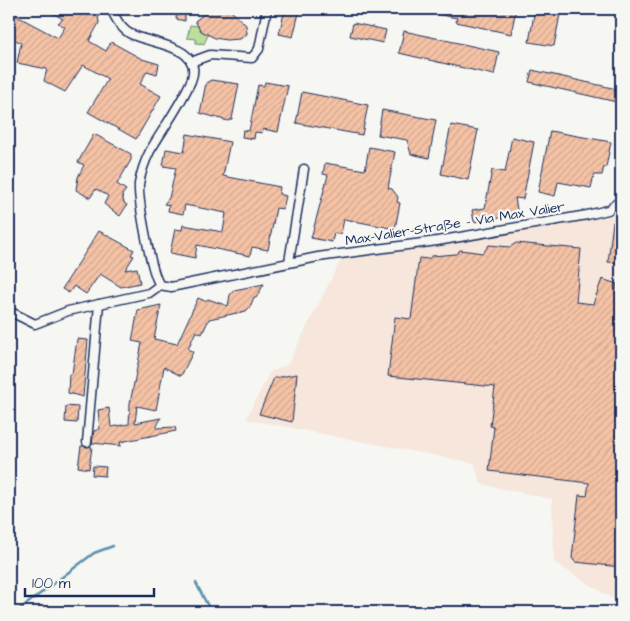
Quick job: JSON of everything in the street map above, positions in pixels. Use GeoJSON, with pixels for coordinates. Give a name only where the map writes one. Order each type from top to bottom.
{"type":"FeatureCollection","features":[{"type":"Feature","properties":{"kind":"street"},"geometry":{"type":"LineString","coordinates":[[111,9],[123,28],[132,35],[182,50],[191,62],[191,80],[150,151],[144,163],[140,182],[140,203],[156,280],[160,285]]}},
{"type":"Feature","properties":{"kind":"street"},"geometry":{"type":"LineString","coordinates":[[191,62],[210,55],[252,58],[259,49],[267,9]]}},
{"type":"Feature","properties":{"kind":"street"},"geometry":{"type":"LineString","coordinates":[[289,262],[304,169]]}},
{"type":"Feature","properties":{"kind":"street","name":"Max-Valier-Straße - Via Max Valier"},"geometry":{"type":"LineString","coordinates":[[9,311],[35,324],[68,311],[149,293],[160,285],[171,287],[289,262],[437,241],[587,215],[608,210],[621,200]]}},
{"type":"Feature","properties":{"kind":"street"},"geometry":{"type":"LineString","coordinates":[[87,442],[99,304]]}},
{"type":"Feature","properties":{"kind":"shaded area"},"geometry":{"type":"Polygon","coordinates":[[[621,214],[621,604],[554,562],[552,499],[481,484],[474,463],[246,419],[270,372],[288,364],[342,258],[621,214]]]}},
{"type":"Feature","properties":{"kind":"green space"},"geometry":{"type":"Polygon","coordinates":[[[190,25],[197,26],[208,35],[204,44],[196,43],[196,39],[187,38],[190,25]]]}},
{"type":"Feature","properties":{"kind":"building"},"geometry":{"type":"Polygon","coordinates":[[[46,9],[93,9],[98,15],[99,23],[89,41],[106,51],[111,42],[142,59],[159,64],[157,74],[147,71],[140,84],[161,96],[136,139],[88,112],[108,79],[83,65],[65,92],[44,81],[47,69],[17,63],[21,43],[9,36],[9,27],[15,15],[58,38],[65,27],[58,23],[63,19],[46,9]]]}},
{"type":"Feature","properties":{"kind":"building"},"geometry":{"type":"Polygon","coordinates":[[[177,9],[185,9],[185,21],[176,19],[177,9]]]}},
{"type":"Feature","properties":{"kind":"building"},"geometry":{"type":"Polygon","coordinates":[[[210,9],[229,9],[246,25],[247,34],[240,39],[226,40],[215,38],[201,31],[195,21],[210,9]]]}},
{"type":"Feature","properties":{"kind":"building"},"geometry":{"type":"Polygon","coordinates":[[[285,9],[300,9],[293,37],[279,34],[285,9]]]}},
{"type":"Feature","properties":{"kind":"building"},"geometry":{"type":"Polygon","coordinates":[[[426,9],[516,9],[511,34],[456,22],[457,18],[425,12],[426,9]]]}},
{"type":"Feature","properties":{"kind":"building"},"geometry":{"type":"Polygon","coordinates":[[[535,9],[561,9],[554,46],[529,42],[535,9]]]}},
{"type":"Feature","properties":{"kind":"building"},"geometry":{"type":"Polygon","coordinates":[[[353,23],[386,30],[383,43],[350,36],[353,23]]]}},
{"type":"Feature","properties":{"kind":"building"},"geometry":{"type":"Polygon","coordinates":[[[404,31],[499,52],[494,75],[399,53],[404,31]]]}},
{"type":"Feature","properties":{"kind":"building"},"geometry":{"type":"Polygon","coordinates":[[[532,70],[621,90],[621,103],[529,82],[532,70]]]}},
{"type":"Feature","properties":{"kind":"building"},"geometry":{"type":"Polygon","coordinates":[[[211,80],[239,84],[232,119],[228,121],[200,113],[206,83],[211,80]]]}},
{"type":"Feature","properties":{"kind":"building"},"geometry":{"type":"Polygon","coordinates":[[[265,82],[288,86],[278,132],[263,129],[262,133],[255,132],[254,139],[242,137],[243,130],[249,131],[258,85],[264,86],[265,82]]]}},
{"type":"Feature","properties":{"kind":"building"},"geometry":{"type":"Polygon","coordinates":[[[302,92],[368,105],[362,135],[296,123],[302,92]]]}},
{"type":"Feature","properties":{"kind":"building"},"geometry":{"type":"Polygon","coordinates":[[[382,110],[436,120],[429,158],[411,154],[407,140],[378,135],[382,110]]]}},
{"type":"Feature","properties":{"kind":"building"},"geometry":{"type":"Polygon","coordinates":[[[451,125],[478,130],[468,180],[441,174],[451,125]]]}},
{"type":"Feature","properties":{"kind":"building"},"geometry":{"type":"Polygon","coordinates":[[[550,131],[611,142],[606,167],[604,167],[602,175],[594,175],[591,188],[558,182],[555,196],[538,192],[550,131]]]}},
{"type":"Feature","properties":{"kind":"building"},"geometry":{"type":"Polygon","coordinates":[[[94,134],[131,154],[131,160],[117,184],[126,190],[122,195],[124,203],[127,205],[120,216],[104,204],[108,196],[96,189],[90,198],[76,190],[78,177],[84,165],[78,162],[94,134]]]}},
{"type":"Feature","properties":{"kind":"building"},"geometry":{"type":"Polygon","coordinates":[[[187,134],[230,142],[223,176],[280,187],[279,194],[286,196],[283,209],[276,208],[268,250],[252,247],[250,256],[197,245],[195,258],[170,253],[175,229],[182,230],[183,225],[223,232],[226,213],[185,205],[183,214],[168,211],[169,205],[164,204],[169,198],[176,168],[163,166],[166,149],[184,152],[187,134]]]}},
{"type":"Feature","properties":{"kind":"building"},"geometry":{"type":"Polygon","coordinates":[[[512,137],[534,142],[523,199],[515,198],[518,215],[474,222],[472,210],[485,208],[492,170],[505,172],[512,137]]]}},
{"type":"Feature","properties":{"kind":"building"},"geometry":{"type":"Polygon","coordinates":[[[369,147],[395,152],[388,188],[392,189],[398,197],[397,202],[400,203],[395,229],[344,219],[341,234],[334,233],[332,242],[311,238],[328,175],[323,174],[325,163],[365,170],[369,147]]]}},
{"type":"Feature","properties":{"kind":"building"},"geometry":{"type":"Polygon","coordinates":[[[621,221],[621,263],[608,262],[613,222],[621,221]]]}},
{"type":"Feature","properties":{"kind":"building"},"geometry":{"type":"Polygon","coordinates":[[[99,231],[134,250],[131,255],[134,256],[125,270],[137,268],[140,283],[121,287],[100,274],[86,294],[74,286],[69,293],[62,289],[99,231]]]}},
{"type":"Feature","properties":{"kind":"building"},"geometry":{"type":"Polygon","coordinates":[[[516,243],[581,249],[576,302],[593,304],[602,279],[617,284],[617,290],[621,291],[621,567],[575,562],[572,558],[579,495],[587,496],[589,483],[489,471],[494,427],[490,426],[495,387],[388,376],[395,317],[411,319],[419,258],[428,259],[432,256],[456,254],[460,250],[483,253],[489,245],[510,247],[516,243]]]}},
{"type":"Feature","properties":{"kind":"building"},"geometry":{"type":"Polygon","coordinates":[[[264,284],[246,311],[209,319],[202,334],[196,331],[188,349],[193,352],[181,376],[164,367],[156,410],[137,406],[135,423],[161,418],[156,428],[175,427],[176,431],[120,442],[121,446],[92,443],[94,431],[100,429],[98,410],[109,408],[111,427],[129,424],[130,403],[142,343],[132,341],[138,310],[161,305],[154,339],[177,344],[198,298],[205,301],[208,299],[228,306],[230,295],[234,290],[264,284]]]}},
{"type":"Feature","properties":{"kind":"building"},"geometry":{"type":"Polygon","coordinates":[[[77,339],[88,340],[83,397],[68,393],[69,374],[72,374],[77,339]]]}},
{"type":"Feature","properties":{"kind":"building"},"geometry":{"type":"Polygon","coordinates":[[[297,374],[292,422],[259,414],[274,378],[297,374]]]}},
{"type":"Feature","properties":{"kind":"building"},"geometry":{"type":"Polygon","coordinates":[[[66,406],[78,407],[77,423],[65,422],[66,406]]]}},
{"type":"Feature","properties":{"kind":"building"},"geometry":{"type":"Polygon","coordinates":[[[81,446],[92,447],[89,469],[78,467],[81,446]]]}},
{"type":"Feature","properties":{"kind":"building"},"geometry":{"type":"Polygon","coordinates":[[[93,466],[106,467],[105,476],[92,475],[93,466]]]}},
{"type":"Feature","properties":{"kind":"waterway"},"geometry":{"type":"LineString","coordinates":[[16,612],[94,553],[113,546]]}},
{"type":"Feature","properties":{"kind":"waterway"},"geometry":{"type":"LineString","coordinates":[[196,583],[211,612]]}}]}
